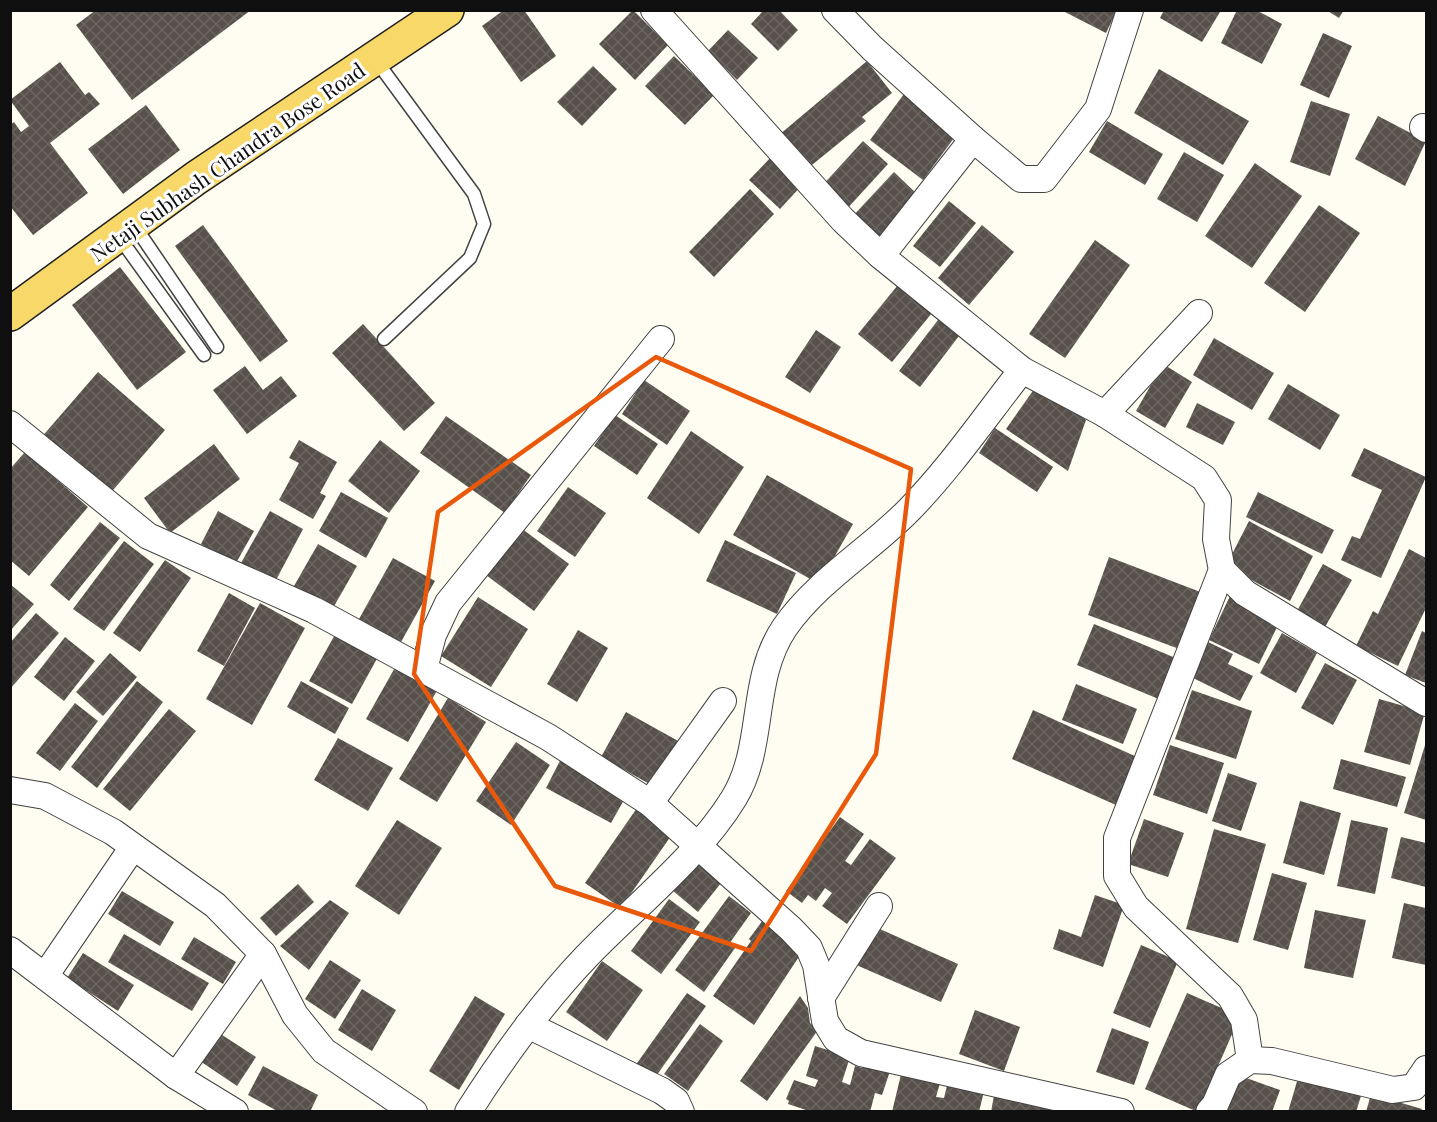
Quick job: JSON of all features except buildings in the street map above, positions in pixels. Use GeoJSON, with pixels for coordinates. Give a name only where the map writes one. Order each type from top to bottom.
{"type":"FeatureCollection","features":[{"type":"Feature","properties":{"kind":"main road","name":"Netaji Subhash Chandra Bose Road"},"geometry":{"type":"LineString","coordinates":[[10,314],[196,178],[447,10]]}},
{"type":"Feature","properties":{"kind":"street"},"geometry":{"type":"LineString","coordinates":[[654,10],[835,212],[881,256],[1022,369],[1105,414],[1204,478],[1218,501],[1216,539],[1222,570],[1117,838],[1117,876],[1136,907],[1230,996],[1244,1020],[1250,1060]]}},
{"type":"Feature","properties":{"kind":"street"},"geometry":{"type":"LineString","coordinates":[[835,10],[872,48],[1021,179],[1044,179],[1098,109],[1130,10]]}},
{"type":"Feature","properties":{"kind":"street"},"geometry":{"type":"LineString","coordinates":[[881,256],[974,140]]}},
{"type":"Feature","properties":{"kind":"street"},"geometry":{"type":"LineString","coordinates":[[1105,414],[1199,313]]}},
{"type":"Feature","properties":{"kind":"street"},"geometry":{"type":"LineString","coordinates":[[424,669],[433,635],[448,603],[661,339]]}},
{"type":"Feature","properties":{"kind":"street"},"geometry":{"type":"LineString","coordinates":[[468,1112],[528,1025],[584,959],[696,845],[734,797],[750,759],[765,667],[785,628],[807,601],[908,511],[948,466],[1022,369]]}},
{"type":"Feature","properties":{"kind":"street"},"geometry":{"type":"LineString","coordinates":[[10,424],[148,536],[314,610],[548,737],[650,803],[791,929],[808,948],[816,965],[825,1021],[836,1039],[861,1053],[1121,1112]]}},
{"type":"Feature","properties":{"kind":"street"},"geometry":{"type":"LineString","coordinates":[[1222,570],[1245,593],[1426,703]]}},
{"type":"Feature","properties":{"kind":"street"},"geometry":{"type":"LineString","coordinates":[[650,803],[723,701]]}},
{"type":"Feature","properties":{"kind":"street"},"geometry":{"type":"LineString","coordinates":[[10,790],[45,796],[113,832],[214,905],[262,954],[296,1016],[324,1051],[414,1112]]}},
{"type":"Feature","properties":{"kind":"street"},"geometry":{"type":"LineString","coordinates":[[45,976],[133,847]]}},
{"type":"Feature","properties":{"kind":"street"},"geometry":{"type":"LineString","coordinates":[[821,998],[879,906]]}},
{"type":"Feature","properties":{"kind":"street"},"geometry":{"type":"LineString","coordinates":[[10,950],[176,1076],[235,1112]]}},
{"type":"Feature","properties":{"kind":"street"},"geometry":{"type":"LineString","coordinates":[[176,1076],[262,954]]}},
{"type":"Feature","properties":{"kind":"street"},"geometry":{"type":"LineString","coordinates":[[528,1025],[663,1091],[676,1101],[681,1112]]}},
{"type":"Feature","properties":{"kind":"street"},"geometry":{"type":"LineString","coordinates":[[1209,1112],[1215,1105],[1228,1075],[1250,1060],[1272,1061],[1393,1090],[1422,1087]]}},
{"type":"Feature","properties":{"kind":"lane"},"geometry":{"type":"LineString","coordinates":[[375,58],[474,194],[484,224],[470,258],[384,339]]}},
{"type":"Feature","properties":{"kind":"lane"},"geometry":{"type":"LineString","coordinates":[[126,230],[217,347]]}},
{"type":"Feature","properties":{"kind":"lane"},"geometry":{"type":"LineString","coordinates":[[126,230],[204,356]]}},
{"type":"Feature","properties":{"kind":"highlighted area"},"geometry":{"type":"Polygon","coordinates":[[[656,357],[911,469],[876,754],[751,951],[555,886],[414,674],[438,512],[656,357]]]}}]}
